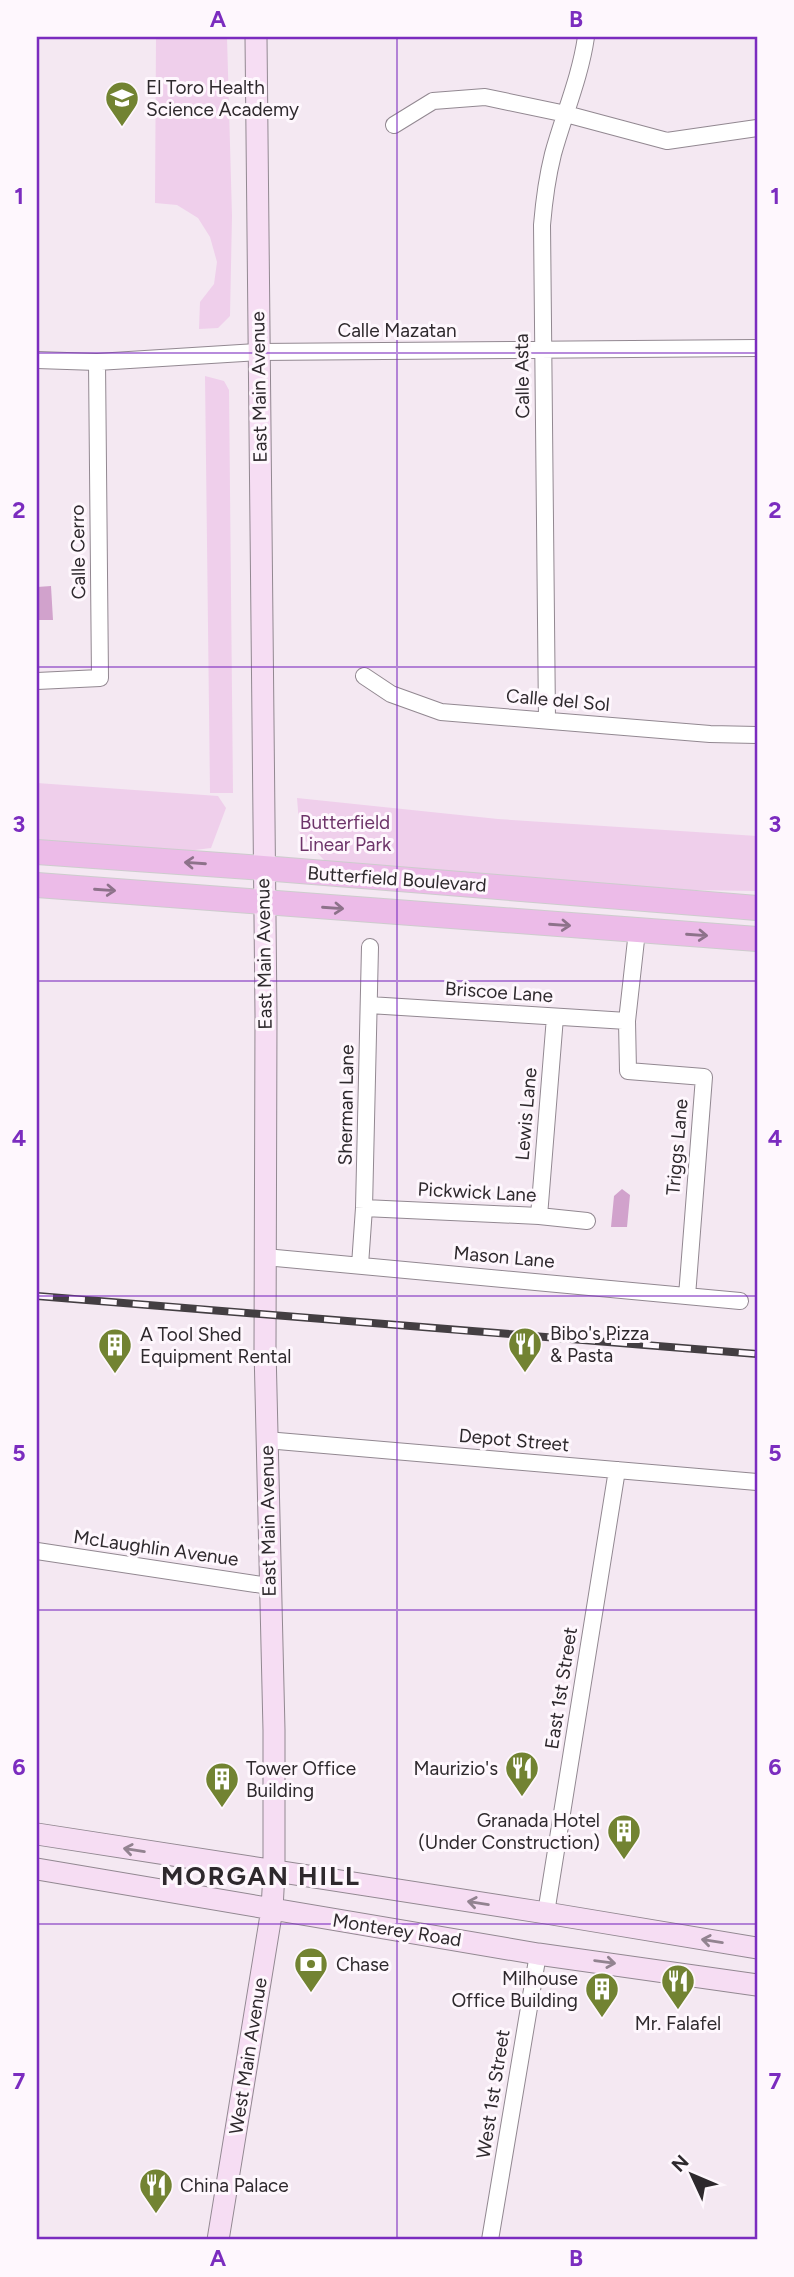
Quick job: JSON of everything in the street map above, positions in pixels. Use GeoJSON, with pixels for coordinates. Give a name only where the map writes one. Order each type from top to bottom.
{"type":"FeatureCollection","features":[{"type":"Feature","properties":{"kind":"main road","name":"East Main Avenue"},"geometry":{"type":"LineString","coordinates":[[256,37],[265,903],[266,1440],[274,1871]]}},
{"type":"Feature","properties":{"kind":"main road","name":"Butterfield Boulevard"},"geometry":{"type":"LineString","coordinates":[[37,852],[757,908]]}},
{"type":"Feature","properties":{"kind":"main road","name":"Butterfield Boulevard"},"geometry":{"type":"LineString","coordinates":[[37,885],[757,939]]}},
{"type":"Feature","properties":{"kind":"main road","name":"Monterey Road"},"geometry":{"type":"LineString","coordinates":[[37,1834],[757,1948]]}},
{"type":"Feature","properties":{"kind":"main road","name":"Monterey Road"},"geometry":{"type":"LineString","coordinates":[[37,1869],[538,1954],[757,1985]]}},
{"type":"Feature","properties":{"kind":"main road","name":"West Main Avenue"},"geometry":{"type":"LineString","coordinates":[[218,2240],[272,1909],[274,1871]]}},
{"type":"Feature","properties":{"kind":"street","name":"Calle Asta"},"geometry":{"type":"LineString","coordinates":[[547,719],[542,225],[545,191],[553,155],[577,81],[586,37]]}},
{"type":"Feature","properties":{"kind":"street"},"geometry":{"type":"LineString","coordinates":[[394,125],[433,102],[485,97],[565,114],[667,141],[757,128]]}},
{"type":"Feature","properties":{"kind":"street","name":"Calle Mazatan"},"geometry":{"type":"LineString","coordinates":[[37,360],[97,362],[258,352],[757,348]]}},
{"type":"Feature","properties":{"kind":"street","name":"Calle Cerro"},"geometry":{"type":"LineString","coordinates":[[37,681],[100,678],[97,362]]}},
{"type":"Feature","properties":{"kind":"street","name":"Calle del Sol"},"geometry":{"type":"LineString","coordinates":[[364,676],[391,694],[441,712],[710,734],[757,735]]}},
{"type":"Feature","properties":{"kind":"street"},"geometry":{"type":"LineString","coordinates":[[627,1021],[637,931]]}},
{"type":"Feature","properties":{"kind":"street","name":"Sherman Lane"},"geometry":{"type":"LineString","coordinates":[[360,1265],[364,1208],[370,947]]}},
{"type":"Feature","properties":{"kind":"street","name":"Briscoe Lane"},"geometry":{"type":"LineString","coordinates":[[369,1005],[627,1021]]}},
{"type":"Feature","properties":{"kind":"street","name":"Lewis Lane"},"geometry":{"type":"LineString","coordinates":[[539,1216],[555,1017]]}},
{"type":"Feature","properties":{"kind":"street","name":"Triggs Lane"},"geometry":{"type":"LineString","coordinates":[[627,1021],[628,1072],[704,1077],[687,1296]]}},
{"type":"Feature","properties":{"kind":"street","name":"Pickwick Lane"},"geometry":{"type":"LineString","coordinates":[[364,1208],[539,1216],[587,1221]]}},
{"type":"Feature","properties":{"kind":"street","name":"Mason Lane"},"geometry":{"type":"LineString","coordinates":[[265,1257],[740,1301]]}},
{"type":"Feature","properties":{"kind":"street","name":"Depot Street"},"geometry":{"type":"LineString","coordinates":[[266,1440],[757,1482]]}},
{"type":"Feature","properties":{"kind":"street","name":"East 1st Street"},"geometry":{"type":"LineString","coordinates":[[546,1913],[617,1470]]}},
{"type":"Feature","properties":{"kind":"street","name":"McLaughlin Avenue"},"geometry":{"type":"LineString","coordinates":[[37,1551],[269,1586]]}},
{"type":"Feature","properties":{"kind":"street","name":"West 1st Street"},"geometry":{"type":"LineString","coordinates":[[490,2240],[538,1954]]}},
{"type":"Feature","properties":{"kind":"green space"},"geometry":{"type":"Polygon","coordinates":[[[156,37],[227,37],[232,216],[230,316],[218,328],[199,329],[200,302],[214,284],[217,262],[210,237],[198,218],[177,205],[155,203],[156,37]]]}},
{"type":"Feature","properties":{"kind":"green space"},"geometry":{"type":"Polygon","coordinates":[[[205,376],[224,381],[229,390],[233,793],[210,793],[205,376]]]}},
{"type":"Feature","properties":{"kind":"green space"},"geometry":{"type":"Polygon","coordinates":[[[37,783],[218,796],[226,808],[211,848],[187,851],[37,840],[37,783]]]}},
{"type":"Feature","properties":{"kind":"green space","name":"Butterfield Linear Park"},"geometry":{"type":"Polygon","coordinates":[[[297,798],[498,819],[757,836],[757,891],[689,890],[326,862],[300,835],[297,798]]]}},
{"type":"Feature","properties":{"kind":"shaded area"},"geometry":{"type":"Polygon","coordinates":[[[51,586],[53,620],[37,620],[37,587],[51,586]]]}},
{"type":"Feature","properties":{"kind":"shaded area"},"geometry":{"type":"Polygon","coordinates":[[[622,1189],[630,1195],[627,1227],[611,1227],[614,1196],[622,1189]]]}},
{"type":"Feature","properties":{"kind":"railway"},"geometry":{"type":"LineString","coordinates":[[37,1296],[757,1354]]}},
{"type":"Feature","properties":{"kind":"place","name":"El Toro Health Science Academy"},"geometry":{"type":"Point","coordinates":[122,128]}},
{"type":"Feature","properties":{"kind":"place","name":"Bibo's Pizza & Pasta"},"geometry":{"type":"Point","coordinates":[525,1374]}},
{"type":"Feature","properties":{"kind":"place","name":"A Tool Shed Equipment Rental"},"geometry":{"type":"Point","coordinates":[115,1375]}},
{"type":"Feature","properties":{"kind":"place","name":"Maurizio's"},"geometry":{"type":"Point","coordinates":[522,1798]}},
{"type":"Feature","properties":{"kind":"place","name":"Tower Office Building"},"geometry":{"type":"Point","coordinates":[222,1809]}},
{"type":"Feature","properties":{"kind":"place","name":"Granada Hotel (Under Construction)"},"geometry":{"type":"Point","coordinates":[624,1861]}},
{"type":"Feature","properties":{"kind":"place","name":"Chase"},"geometry":{"type":"Point","coordinates":[311,1994]}},
{"type":"Feature","properties":{"kind":"place","name":"Mr. Falafel"},"geometry":{"type":"Point","coordinates":[678,2011]}},
{"type":"Feature","properties":{"kind":"place","name":"Milhouse Office Building"},"geometry":{"type":"Point","coordinates":[602,2019]}},
{"type":"Feature","properties":{"kind":"place","name":"China Palace"},"geometry":{"type":"Point","coordinates":[156,2215]}},
{"type":"Feature","properties":{"kind":"district","name":"MORGAN HILL"},"geometry":{"type":"Point","coordinates":[261,1876]}}]}
